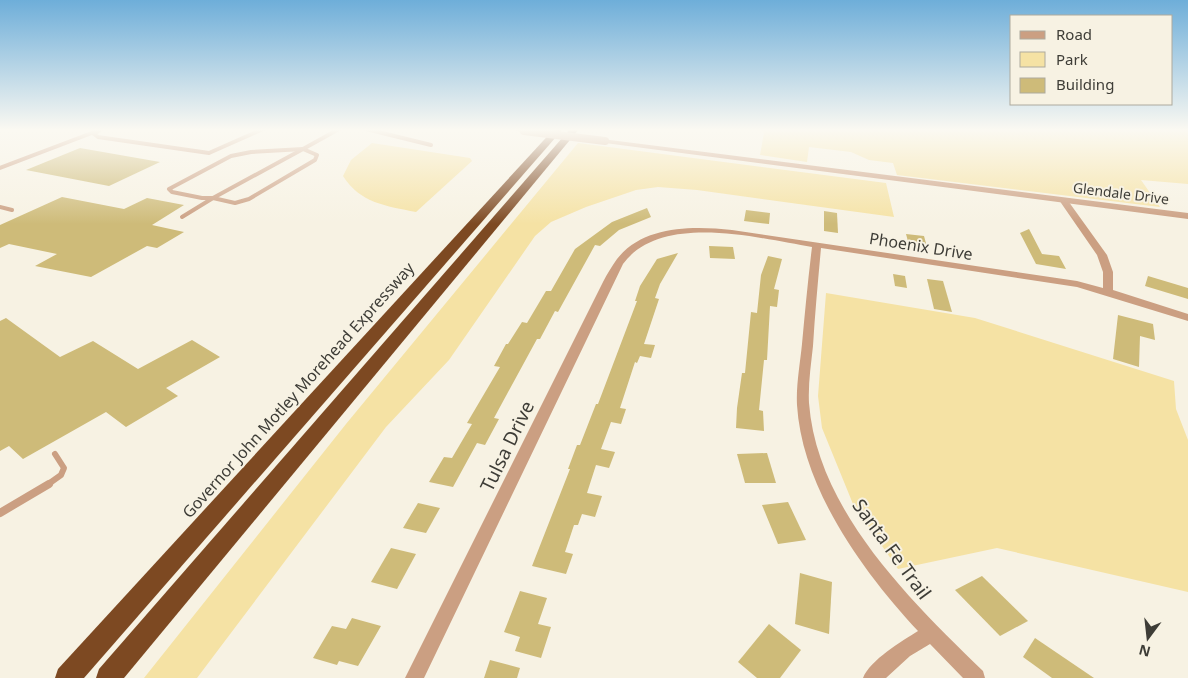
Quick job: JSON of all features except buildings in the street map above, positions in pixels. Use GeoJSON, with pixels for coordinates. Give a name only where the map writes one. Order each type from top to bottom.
{"type":"FeatureCollection","features":[{"type":"Feature","properties":{"kind":"highway","name":"Governor John Motley Morehead Expressway"},"geometry":{"type":"LineString","coordinates":[[67,678],[531,161]]}},
{"type":"Feature","properties":{"kind":"highway"},"geometry":{"type":"LineString","coordinates":[[108,678],[548,161]]}},
{"type":"Feature","properties":{"kind":"street","name":"Glendale Drive"},"geometry":{"type":"LineString","coordinates":[[763,161],[1188,216]]}},
{"type":"Feature","properties":{"kind":"street"},"geometry":{"type":"LineString","coordinates":[[1063,200],[1102,255],[1108,272],[1108,292]]}},
{"type":"Feature","properties":{"kind":"street","name":"Phoenix Drive"},"geometry":{"type":"LineString","coordinates":[[647,240],[681,230],[705,229],[817,245],[1077,284],[1188,318]]}},
{"type":"Feature","properties":{"kind":"street","name":"Tulsa Drive"},"geometry":{"type":"LineString","coordinates":[[414,678],[608,282],[622,259],[647,240]]}},
{"type":"Feature","properties":{"kind":"street","name":"Santa Fe Trail"},"geometry":{"type":"LineString","coordinates":[[817,245],[803,393],[805,418],[812,450],[828,493],[878,571],[931,633],[976,678]]}},
{"type":"Feature","properties":{"kind":"street"},"geometry":{"type":"LineString","coordinates":[[872,678],[904,650],[931,633]]}},
{"type":"Feature","properties":{"kind":"lane"},"geometry":{"type":"LineString","coordinates":[[0,168],[19,161]]}},
{"type":"Feature","properties":{"kind":"lane"},"geometry":{"type":"LineString","coordinates":[[222,161],[169,189],[172,192],[235,203],[249,199],[314,161]]}},
{"type":"Feature","properties":{"kind":"lane"},"geometry":{"type":"LineString","coordinates":[[182,216],[282,161]]}},
{"type":"Feature","properties":{"kind":"lane"},"geometry":{"type":"LineString","coordinates":[[0,207],[12,210]]}},
{"type":"Feature","properties":{"kind":"lane"},"geometry":{"type":"LineString","coordinates":[[0,513],[61,475],[64,468],[55,454]]}},
{"type":"Feature","properties":{"kind":"green space"},"geometry":{"type":"Polygon","coordinates":[[[351,161],[472,161],[416,212],[384,205],[366,198],[357,192],[343,176],[351,161]]]}},
{"type":"Feature","properties":{"kind":"green space"},"geometry":{"type":"Polygon","coordinates":[[[563,161],[714,161],[886,183],[894,217],[697,190],[658,187],[636,190],[586,207],[551,222],[535,236],[449,360],[386,427],[197,678],[144,678],[346,424],[563,161]]]}},
{"type":"Feature","properties":{"kind":"green space"},"geometry":{"type":"Polygon","coordinates":[[[874,161],[1188,161],[1188,184],[1141,180],[1160,207],[897,175],[893,163],[874,161]]]}},
{"type":"Feature","properties":{"kind":"green space"},"geometry":{"type":"Polygon","coordinates":[[[826,293],[975,318],[1174,381],[1176,409],[1188,440],[1188,592],[997,548],[898,569],[853,504],[822,428],[818,396],[826,293]]]}}]}
